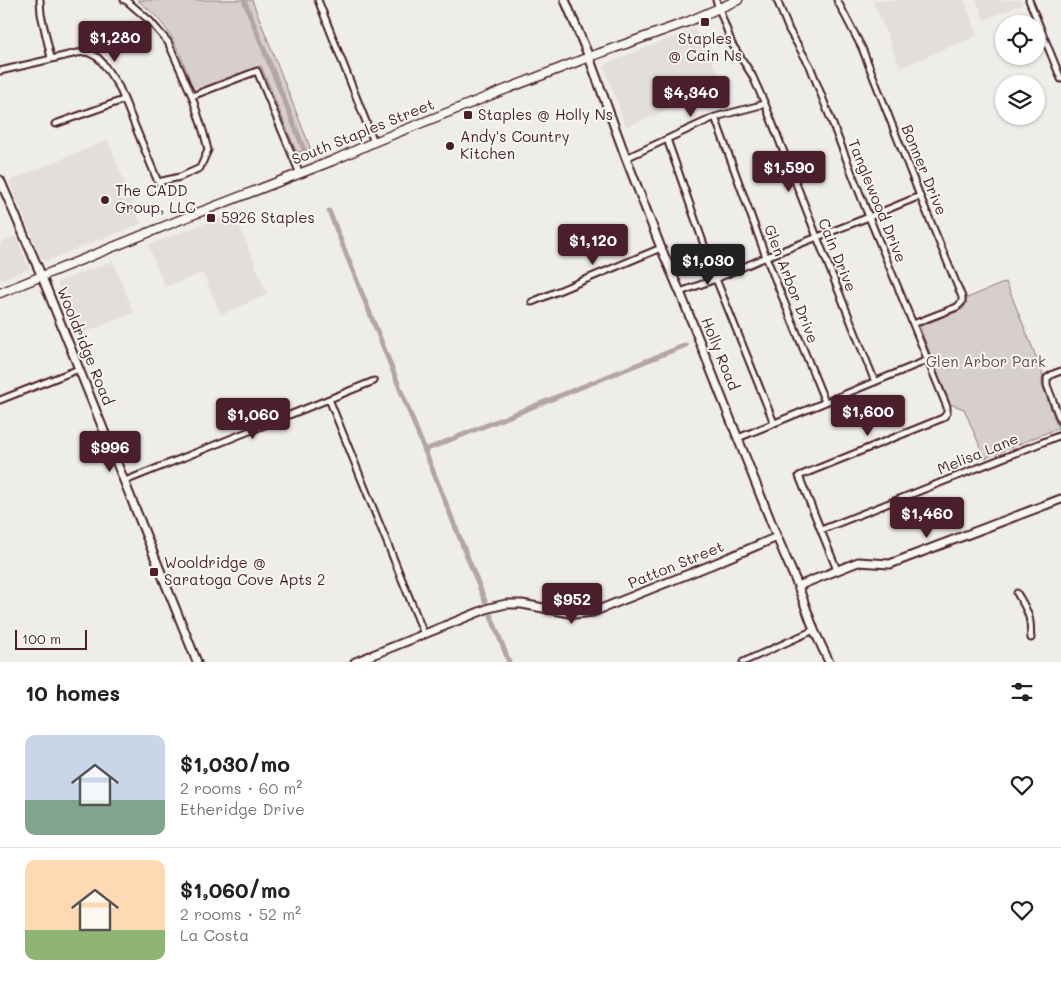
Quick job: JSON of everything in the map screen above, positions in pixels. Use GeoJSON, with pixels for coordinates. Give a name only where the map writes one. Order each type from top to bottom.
{"type":"FeatureCollection","features":[{"type":"Feature","properties":{"kind":"main road","name":"Holly Road"},"geometry":{"type":"LineString","coordinates":[[565,0],[589,57],[661,248],[798,586],[814,630],[829,662]]}},
{"type":"Feature","properties":{"kind":"main road","name":"South Staples Street"},"geometry":{"type":"LineString","coordinates":[[0,293],[182,219],[341,158],[374,142],[589,57],[679,25],[738,0]]}},
{"type":"Feature","properties":{"kind":"main road","name":"Wooldridge Road"},"geometry":{"type":"LineString","coordinates":[[0,180],[42,277],[197,662]]}},
{"type":"Feature","properties":{"kind":"main road"},"geometry":{"type":"LineString","coordinates":[[798,586],[858,562],[890,564],[1061,499]]}},
{"type":"Feature","properties":{"kind":"main road","name":"Patton Street"},"geometry":{"type":"LineString","coordinates":[[355,662],[489,608],[506,604],[522,604],[575,614],[593,612],[778,537]]}},
{"type":"Feature","properties":{"kind":"street"},"geometry":{"type":"LineString","coordinates":[[40,0],[41,14],[51,58]]}},
{"type":"Feature","properties":{"kind":"street"},"geometry":{"type":"LineString","coordinates":[[0,71],[51,58],[87,52],[102,62],[119,87],[158,182],[189,174],[200,168],[208,150],[192,96],[168,42],[150,21],[124,0]]}},
{"type":"Feature","properties":{"kind":"street"},"geometry":{"type":"LineString","coordinates":[[318,0],[374,142]]}},
{"type":"Feature","properties":{"kind":"street","name":"Cain Drive"},"geometry":{"type":"LineString","coordinates":[[716,0],[732,44],[752,75],[766,104],[875,382]]}},
{"type":"Feature","properties":{"kind":"street","name":"Tanglewood Drive"},"geometry":{"type":"LineString","coordinates":[[777,0],[789,30],[810,66],[869,217],[947,407],[947,413],[943,418],[799,476],[821,530]]}},
{"type":"Feature","properties":{"kind":"street","name":"Bonner Drive"},"geometry":{"type":"LineString","coordinates":[[837,0],[862,48],[962,297],[962,302],[957,307],[913,324]]}},
{"type":"Feature","properties":{"kind":"street"},"geometry":{"type":"LineString","coordinates":[[1029,0],[1061,79]]}},
{"type":"Feature","properties":{"kind":"street"},"geometry":{"type":"LineString","coordinates":[[192,96],[257,71],[300,174]]}},
{"type":"Feature","properties":{"kind":"street"},"geometry":{"type":"LineString","coordinates":[[55,124],[123,100]]}},
{"type":"Feature","properties":{"kind":"street"},"geometry":{"type":"LineString","coordinates":[[626,158],[715,117],[766,104]]}},
{"type":"Feature","properties":{"kind":"street","name":"Glen Arbor Drive"},"geometry":{"type":"LineString","coordinates":[[715,117],[766,257],[825,402]]}},
{"type":"Feature","properties":{"kind":"street"},"geometry":{"type":"LineString","coordinates":[[667,140],[716,279],[774,423]]}},
{"type":"Feature","properties":{"kind":"street"},"geometry":{"type":"LineString","coordinates":[[680,292],[920,196]]}},
{"type":"Feature","properties":{"kind":"street"},"geometry":{"type":"LineString","coordinates":[[532,302],[661,248]]}},
{"type":"Feature","properties":{"kind":"street"},"geometry":{"type":"LineString","coordinates":[[738,438],[928,360]]}},
{"type":"Feature","properties":{"kind":"street"},"geometry":{"type":"LineString","coordinates":[[0,400],[79,369]]}},
{"type":"Feature","properties":{"kind":"street"},"geometry":{"type":"LineString","coordinates":[[1061,371],[1047,378],[1047,386],[1061,422]]}},
{"type":"Feature","properties":{"kind":"street"},"geometry":{"type":"LineString","coordinates":[[124,480],[374,381]]}},
{"type":"Feature","properties":{"kind":"street"},"geometry":{"type":"LineString","coordinates":[[329,399],[424,634]]}},
{"type":"Feature","properties":{"kind":"street","name":"Melisa Lane"},"geometry":{"type":"LineString","coordinates":[[821,530],[1061,435]]}},
{"type":"Feature","properties":{"kind":"street"},"geometry":{"type":"LineString","coordinates":[[821,530],[837,570]]}},
{"type":"Feature","properties":{"kind":"street"},"geometry":{"type":"LineString","coordinates":[[1017,592],[1028,613],[1031,624],[1030,638]]}},
{"type":"Feature","properties":{"kind":"street"},"geometry":{"type":"LineString","coordinates":[[743,662],[814,630]]}},
{"type":"Feature","properties":{"kind":"shaded area"},"geometry":{"type":"Polygon","coordinates":[[[873,0],[964,0],[978,35],[900,68],[873,0]]]}},
{"type":"Feature","properties":{"kind":"shaded area"},"geometry":{"type":"Polygon","coordinates":[[[976,0],[1021,0],[1023,4],[995,15],[984,20],[976,0]]]}},
{"type":"Feature","properties":{"kind":"shaded area"},"geometry":{"type":"Polygon","coordinates":[[[695,28],[725,87],[626,127],[604,67],[607,63],[695,28]]]}},
{"type":"Feature","properties":{"kind":"shaded area"},"geometry":{"type":"Polygon","coordinates":[[[108,140],[141,224],[46,261],[41,258],[9,181],[108,140]]]}},
{"type":"Feature","properties":{"kind":"shaded area"},"geometry":{"type":"Polygon","coordinates":[[[234,212],[267,294],[221,315],[203,273],[165,287],[148,245],[234,212]]]}},
{"type":"Feature","properties":{"kind":"shaded area"},"geometry":{"type":"Polygon","coordinates":[[[16,236],[29,269],[0,280],[0,243],[16,236]]]}},
{"type":"Feature","properties":{"kind":"shaded area"},"geometry":{"type":"Polygon","coordinates":[[[113,261],[134,313],[76,336],[57,282],[113,261]]]}},
{"type":"Feature","properties":{"kind":"green space"},"geometry":{"type":"Polygon","coordinates":[[[137,0],[252,0],[310,147],[309,150],[296,151],[261,66],[194,91],[179,52],[167,30],[137,0]]]}},
{"type":"Feature","properties":{"kind":"green space","name":"Glen Arbor Park"},"geometry":{"type":"Polygon","coordinates":[[[1006,282],[1043,374],[1042,385],[1058,428],[985,458],[964,409],[950,404],[920,328],[963,309],[967,298],[1006,282]]]}},
{"type":"Feature","properties":{"kind":"waterway"},"geometry":{"type":"LineString","coordinates":[[244,0],[305,152]]}},
{"type":"Feature","properties":{"kind":"waterway"},"geometry":{"type":"LineString","coordinates":[[329,211],[485,601]]}},
{"type":"Feature","properties":{"kind":"waterway"},"geometry":{"type":"LineString","coordinates":[[425,450],[686,345]]}},
{"type":"Feature","properties":{"kind":"waterway"},"geometry":{"type":"LineString","coordinates":[[491,616],[509,662]]}},
{"type":"Feature","properties":{"kind":"place","name":"Staples @ Cain Ns"},"geometry":{"type":"Point","coordinates":[705,22]}},
{"type":"Feature","properties":{"kind":"place","name":"Staples @ Holly Ns"},"geometry":{"type":"Point","coordinates":[468,115]}},
{"type":"Feature","properties":{"kind":"place","name":"Andy's Country Kitchen"},"geometry":{"type":"Point","coordinates":[450,146]}},
{"type":"Feature","properties":{"kind":"place","name":"The CADD Group, LLC"},"geometry":{"type":"Point","coordinates":[105,200]}},
{"type":"Feature","properties":{"kind":"place","name":"5926 Staples"},"geometry":{"type":"Point","coordinates":[211,218]}},
{"type":"Feature","properties":{"kind":"place","name":"Wooldridge @ Saratoga Cove Apts 2"},"geometry":{"type":"Point","coordinates":[154,572]}}]}
